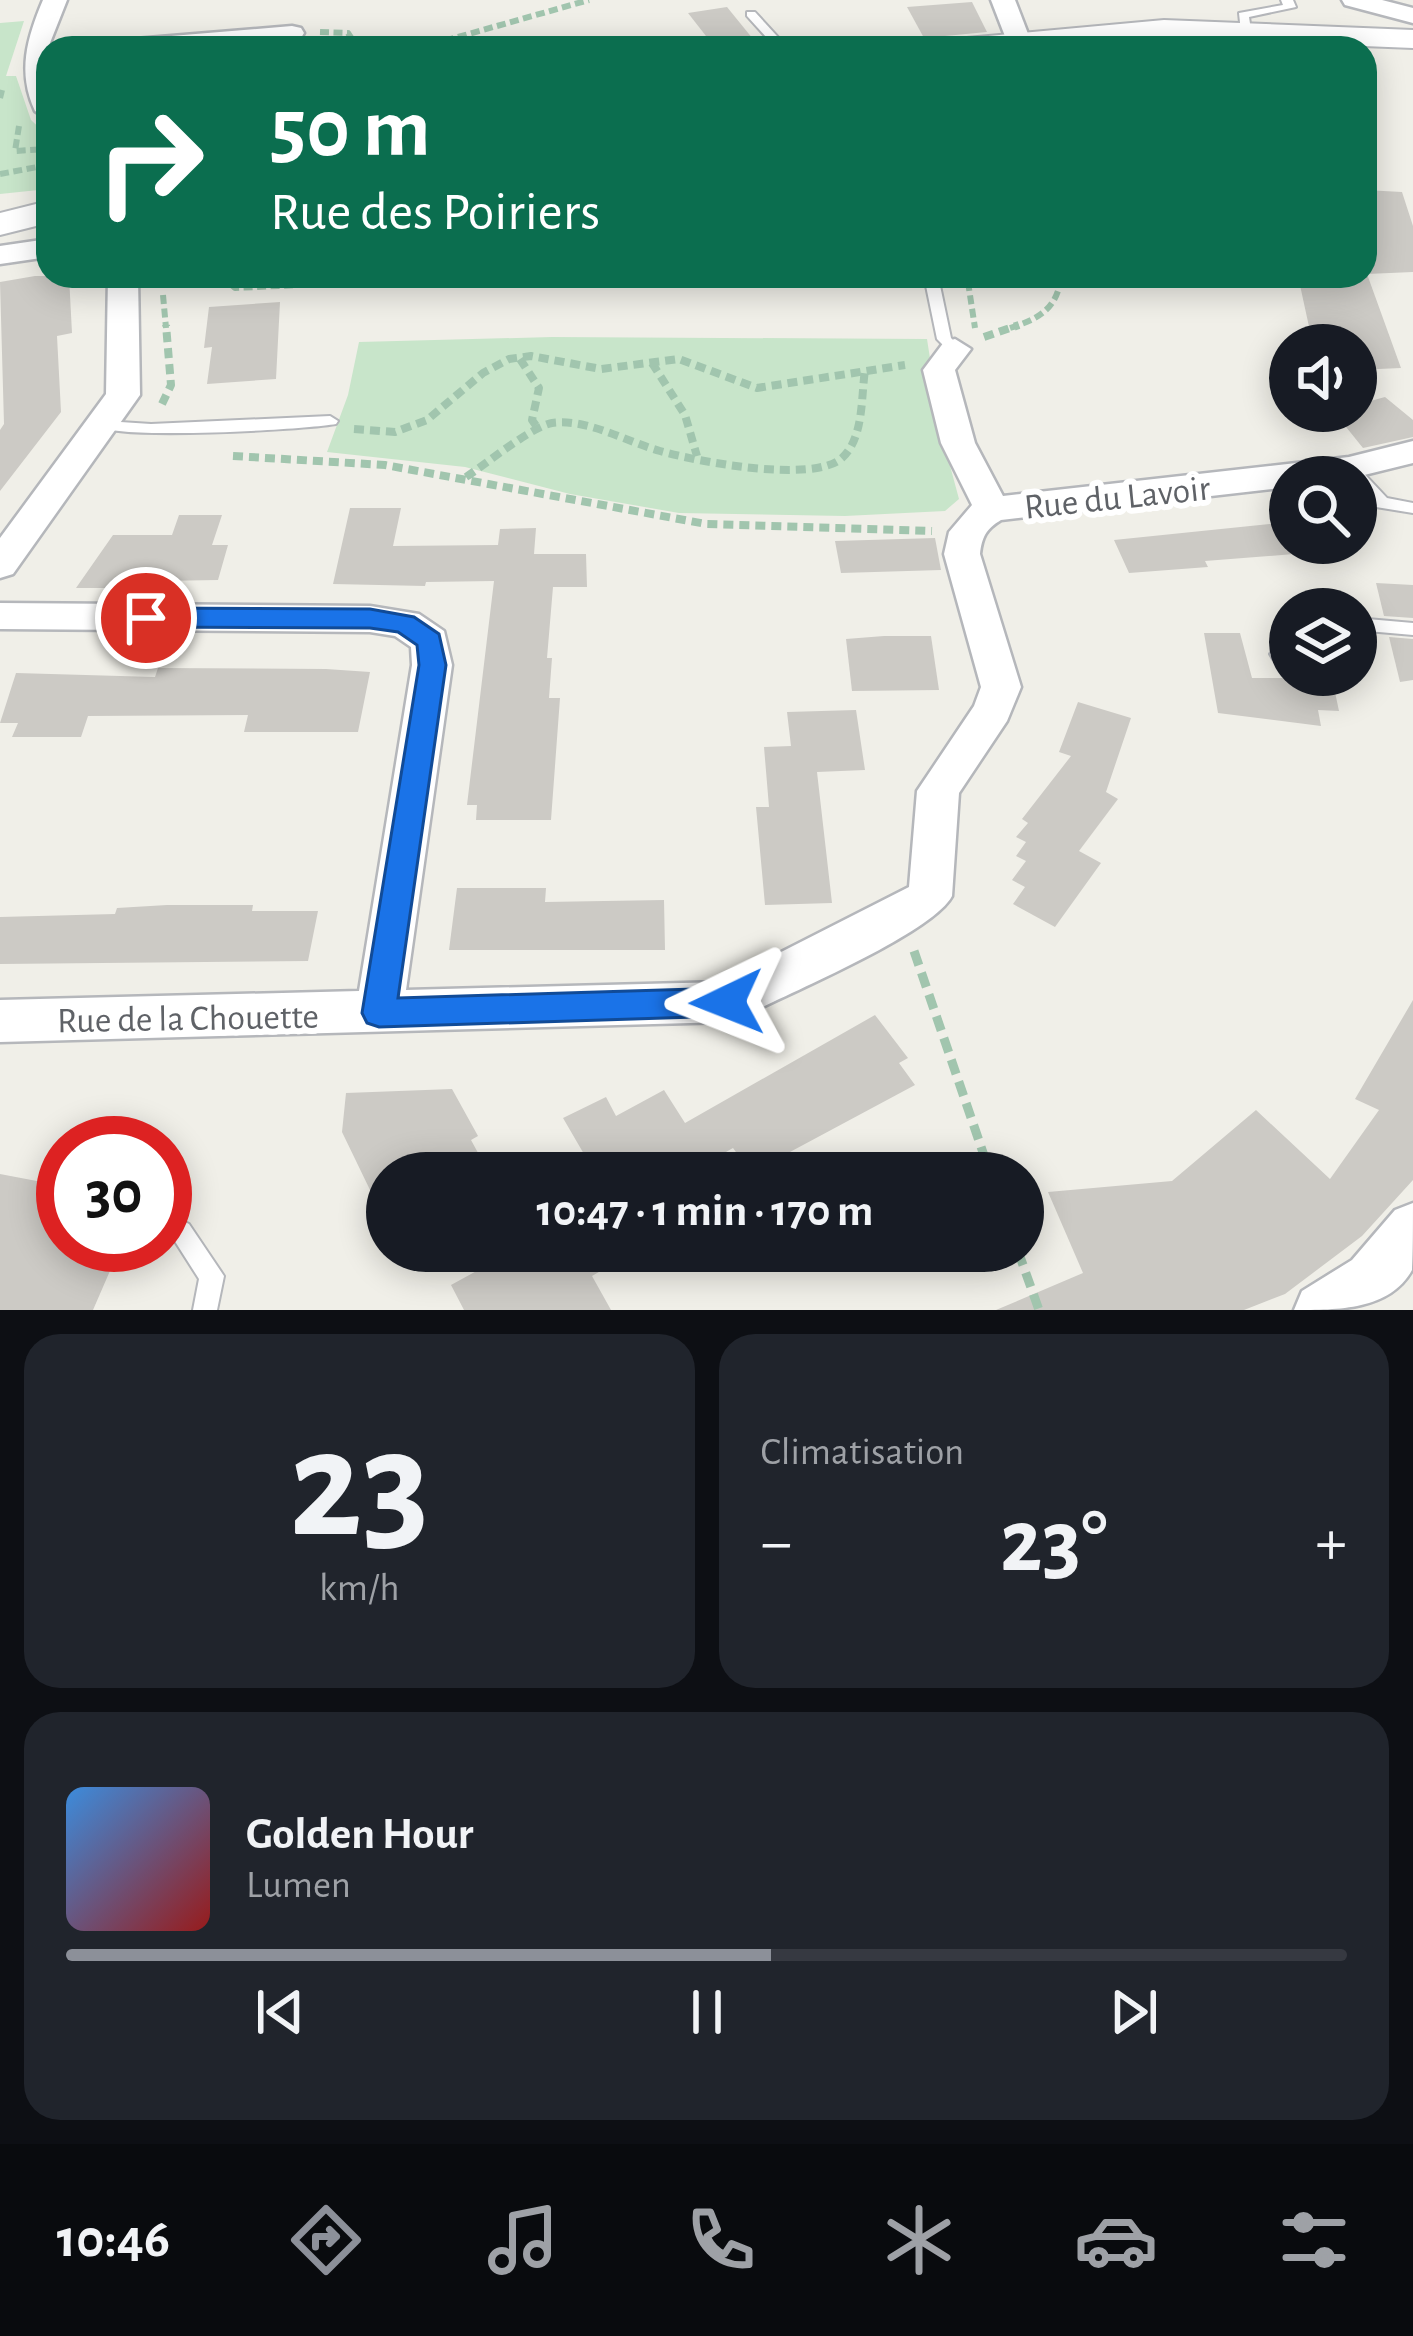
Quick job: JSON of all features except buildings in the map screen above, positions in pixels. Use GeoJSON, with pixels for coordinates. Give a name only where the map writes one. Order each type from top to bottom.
{"type":"FeatureCollection","features":[{"type":"Feature","properties":{"kind":"street"},"geometry":{"type":"LineString","coordinates":[[46,36],[55,0]]}},
{"type":"Feature","properties":{"kind":"street"},"geometry":{"type":"LineString","coordinates":[[1003,0],[1016,36]]}},
{"type":"Feature","properties":{"kind":"street"},"geometry":{"type":"LineString","coordinates":[[1354,0],[1413,16]]}},
{"type":"Feature","properties":{"kind":"street"},"geometry":{"type":"LineString","coordinates":[[1057,36],[1164,28],[1357,36]]}},
{"type":"Feature","properties":{"kind":"street"},"geometry":{"type":"LineString","coordinates":[[258,36],[292,33]]}},
{"type":"Feature","properties":{"kind":"street"},"geometry":{"type":"LineString","coordinates":[[1377,37],[1413,39]]}},
{"type":"Feature","properties":{"kind":"street"},"geometry":{"type":"LineString","coordinates":[[0,220],[36,212]]}},
{"type":"Feature","properties":{"kind":"street"},"geometry":{"type":"LineString","coordinates":[[0,255],[36,250]]}},
{"type":"Feature","properties":{"kind":"street"},"geometry":{"type":"LineString","coordinates":[[0,565],[123,395],[123,288]]}},
{"type":"Feature","properties":{"kind":"street","name":"Rue du Lavoir"},"geometry":{"type":"LineString","coordinates":[[956,347],[965,469],[978,524],[1269,480]]}},
{"type":"Feature","properties":{"kind":"street","name":"Rue du Lavoir"},"geometry":{"type":"LineString","coordinates":[[1377,461],[1413,452]]}},
{"type":"Feature","properties":{"kind":"street","name":"Rue de la Chouette"},"geometry":{"type":"LineString","coordinates":[[0,1022],[727,1002],[902,915],[930,896],[938,791],[1000,699],[999,671],[965,569],[978,524]]}},
{"type":"Feature","properties":{"kind":"street"},"geometry":{"type":"LineString","coordinates":[[0,616],[370,619],[405,624],[430,641],[432,665],[379,1013]]}},
{"type":"Feature","properties":{"kind":"street"},"geometry":{"type":"LineString","coordinates":[[1321,1310],[1372,1278],[1413,1228]]}},
{"type":"Feature","properties":{"kind":"lane"},"geometry":{"type":"LineString","coordinates":[[1246,30],[1243,15],[1290,7],[1287,0]]}},
{"type":"Feature","properties":{"kind":"lane"},"geometry":{"type":"LineString","coordinates":[[751,14],[771,36]]}},
{"type":"Feature","properties":{"kind":"lane"},"geometry":{"type":"LineString","coordinates":[[933,288],[944,339],[956,347]]}},
{"type":"Feature","properties":{"kind":"lane"},"geometry":{"type":"LineString","coordinates":[[105,426],[151,429],[330,421]]}},
{"type":"Feature","properties":{"kind":"lane"},"geometry":{"type":"LineString","coordinates":[[1377,498],[1382,503],[1413,508]]}},
{"type":"Feature","properties":{"kind":"lane"},"geometry":{"type":"LineString","coordinates":[[1377,626],[1413,629]]}},
{"type":"Feature","properties":{"kind":"lane"},"geometry":{"type":"LineString","coordinates":[[192,1248],[212,1276],[206,1310]]}},
{"type":"Feature","properties":{"kind":"path"},"geometry":{"type":"LineString","coordinates":[[462,36],[589,0]]}},
{"type":"Feature","properties":{"kind":"path"},"geometry":{"type":"LineString","coordinates":[[292,33],[350,36]]}},
{"type":"Feature","properties":{"kind":"path"},"geometry":{"type":"LineString","coordinates":[[15,151],[19,126]]}},
{"type":"Feature","properties":{"kind":"path"},"geometry":{"type":"LineString","coordinates":[[0,152],[36,150]]}},
{"type":"Feature","properties":{"kind":"path"},"geometry":{"type":"LineString","coordinates":[[0,173],[36,167]]}},
{"type":"Feature","properties":{"kind":"path"},"geometry":{"type":"LineString","coordinates":[[956,347],[967,288]]}},
{"type":"Feature","properties":{"kind":"path"},"geometry":{"type":"LineString","coordinates":[[330,421],[379,433],[395,432],[427,420],[483,373],[519,358],[548,356],[601,369],[692,362],[757,388],[927,364],[956,347],[1053,310],[1062,288]]}},
{"type":"Feature","properties":{"kind":"path"},"geometry":{"type":"LineString","coordinates":[[519,358],[539,388],[532,420],[537,427]]}},
{"type":"Feature","properties":{"kind":"path"},"geometry":{"type":"LineString","coordinates":[[652,363],[685,415],[697,456]]}},
{"type":"Feature","properties":{"kind":"path"},"geometry":{"type":"LineString","coordinates":[[466,477],[549,422],[573,424],[680,456],[801,471],[835,465],[845,456],[860,418],[865,370]]}},
{"type":"Feature","properties":{"kind":"path"},"geometry":{"type":"LineString","coordinates":[[223,456],[385,465],[466,477],[669,520],[921,529],[978,524]]}},
{"type":"Feature","properties":{"kind":"path"},"geometry":{"type":"LineString","coordinates":[[902,915],[983,1152]]}},
{"type":"Feature","properties":{"kind":"path"},"geometry":{"type":"LineString","coordinates":[[1026,1272],[1040,1310]]}},
{"type":"Feature","properties":{"kind":"green space"},"geometry":{"type":"Polygon","coordinates":[[[24,21],[6,76],[16,76],[36,125],[36,190],[0,194],[0,23],[24,21]]]}},
{"type":"Feature","properties":{"kind":"green space"},"geometry":{"type":"Polygon","coordinates":[[[552,337],[927,339],[942,436],[959,499],[945,511],[845,516],[679,513],[570,494],[465,467],[327,452],[348,395],[359,342],[552,337]]]}},
{"type":"Feature","properties":{"kind":"route"},"geometry":{"type":"LineString","coordinates":[[146,618],[370,619],[405,624],[430,641],[432,665],[379,1013],[727,1002]]}}]}
